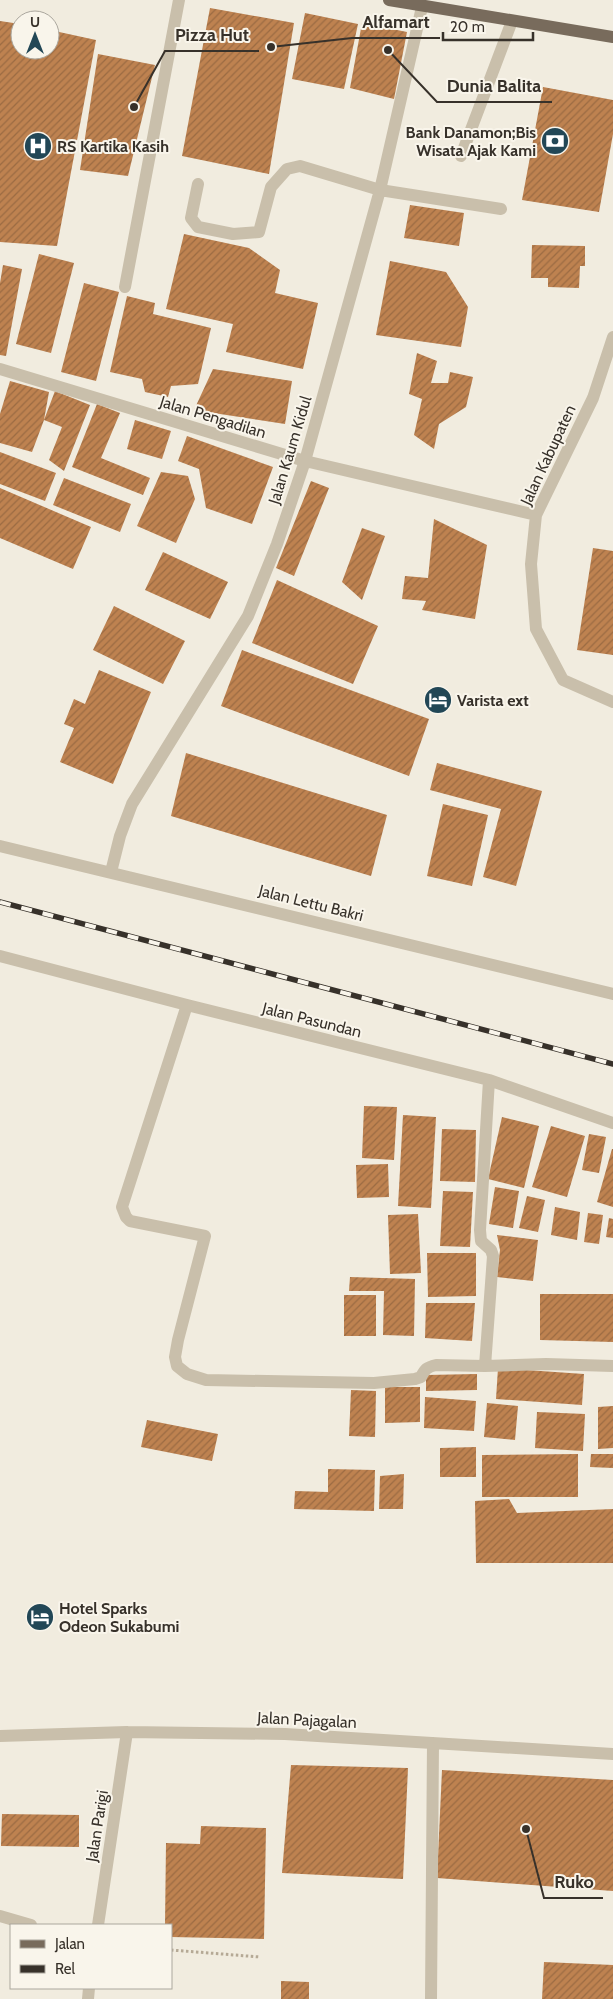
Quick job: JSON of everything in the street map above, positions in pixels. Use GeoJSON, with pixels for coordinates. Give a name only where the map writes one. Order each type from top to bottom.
{"type":"FeatureCollection","features":[{"type":"Feature","properties":{"kind":"main road"},"geometry":{"type":"LineString","coordinates":[[389,0],[422,7],[613,37]]}},
{"type":"Feature","properties":{"kind":"street"},"geometry":{"type":"LineString","coordinates":[[124,287],[179,0]]}},
{"type":"Feature","properties":{"kind":"street","name":"Jalan Kaum Kidul"},"geometry":{"type":"LineString","coordinates":[[111,872],[120,836],[132,804],[248,616],[277,544],[305,461],[380,190],[422,7]]}},
{"type":"Feature","properties":{"kind":"street"},"geometry":{"type":"LineString","coordinates":[[461,156],[512,21]]}},
{"type":"Feature","properties":{"kind":"street"},"geometry":{"type":"LineString","coordinates":[[198,184],[191,218],[198,227],[233,234],[260,232],[271,187],[287,169],[300,166],[380,190],[502,209]]}},
{"type":"Feature","properties":{"kind":"street","name":"Jalan Kabupaten"},"geometry":{"type":"LineString","coordinates":[[613,337],[593,398],[536,515],[531,564],[536,629],[563,680],[613,702]]}},
{"type":"Feature","properties":{"kind":"street","name":"Jalan Pengadilan"},"geometry":{"type":"LineString","coordinates":[[0,369],[305,461],[536,515]]}},
{"type":"Feature","properties":{"kind":"street","name":"Jalan Lettu Bakri"},"geometry":{"type":"LineString","coordinates":[[0,846],[613,994]]}},
{"type":"Feature","properties":{"kind":"street","name":"Jalan Pasundan"},"geometry":{"type":"LineString","coordinates":[[0,956],[187,1006],[489,1080],[613,1123]]}},
{"type":"Feature","properties":{"kind":"street"},"geometry":{"type":"LineString","coordinates":[[187,1006],[122,1208],[130,1221],[205,1236],[178,1340],[175,1357],[177,1366],[187,1374],[206,1380],[374,1383],[415,1379],[421,1377],[424,1370],[428,1367],[436,1365],[546,1364],[613,1366]]}},
{"type":"Feature","properties":{"kind":"street"},"geometry":{"type":"LineString","coordinates":[[485,1366],[493,1256],[491,1250],[481,1241],[480,1230],[489,1080]]}},
{"type":"Feature","properties":{"kind":"street","name":"Jalan Pajagalan"},"geometry":{"type":"LineString","coordinates":[[0,1736],[128,1732],[285,1734],[613,1754]]}},
{"type":"Feature","properties":{"kind":"street","name":"Jalan Parigi"},"geometry":{"type":"LineString","coordinates":[[98,1924],[128,1732]]}},
{"type":"Feature","properties":{"kind":"street"},"geometry":{"type":"LineString","coordinates":[[431,1999],[432,1743]]}},
{"type":"Feature","properties":{"kind":"street"},"geometry":{"type":"LineString","coordinates":[[0,1916],[28,1924]]}},
{"type":"Feature","properties":{"kind":"path"},"geometry":{"type":"LineString","coordinates":[[172,1950],[260,1958]]}},
{"type":"Feature","properties":{"kind":"building"},"geometry":{"type":"Polygon","coordinates":[[[210,8],[294,23],[269,174],[182,156],[210,8]]]}},
{"type":"Feature","properties":{"kind":"building"},"geometry":{"type":"Polygon","coordinates":[[[305,13],[358,24],[344,89],[292,79],[305,13]]]}},
{"type":"Feature","properties":{"kind":"building","name":"RS Kartika Kasih"},"geometry":{"type":"Polygon","coordinates":[[[0,21],[10,22],[10,60],[60,60],[60,32],[96,40],[57,246],[0,242],[0,21]]]}},
{"type":"Feature","properties":{"kind":"building"},"geometry":{"type":"Polygon","coordinates":[[[362,23],[407,32],[394,99],[350,88],[362,23]]]}},
{"type":"Feature","properties":{"kind":"building"},"geometry":{"type":"Polygon","coordinates":[[[98,54],[155,65],[128,176],[80,170],[98,54]]]}},
{"type":"Feature","properties":{"kind":"building"},"geometry":{"type":"Polygon","coordinates":[[[543,87],[613,100],[613,134],[599,212],[522,200],[543,87]]]}},
{"type":"Feature","properties":{"kind":"building"},"geometry":{"type":"Polygon","coordinates":[[[410,205],[464,213],[459,246],[404,238],[410,205]]]}},
{"type":"Feature","properties":{"kind":"building"},"geometry":{"type":"Polygon","coordinates":[[[184,234],[249,248],[280,270],[275,293],[318,303],[303,369],[226,352],[233,324],[166,309],[184,234]]]}},
{"type":"Feature","properties":{"kind":"building"},"geometry":{"type":"Polygon","coordinates":[[[532,245],[585,246],[585,266],[580,266],[579,288],[548,287],[548,278],[531,278],[532,245]]]}},
{"type":"Feature","properties":{"kind":"building"},"geometry":{"type":"Polygon","coordinates":[[[39,254],[74,263],[51,353],[16,344],[39,254]]]}},
{"type":"Feature","properties":{"kind":"building"},"geometry":{"type":"Polygon","coordinates":[[[390,261],[446,272],[468,307],[461,347],[376,335],[390,261]]]}},
{"type":"Feature","properties":{"kind":"building"},"geometry":{"type":"Polygon","coordinates":[[[3,265],[22,269],[6,356],[0,355],[0,283],[3,265]]]}},
{"type":"Feature","properties":{"kind":"building"},"geometry":{"type":"Polygon","coordinates":[[[84,283],[119,292],[96,381],[61,372],[84,283]]]}},
{"type":"Feature","properties":{"kind":"building"},"geometry":{"type":"Polygon","coordinates":[[[127,296],[155,303],[153,314],[211,328],[198,384],[171,386],[168,397],[145,392],[142,379],[110,372],[127,296]]]}},
{"type":"Feature","properties":{"kind":"building"},"geometry":{"type":"Polygon","coordinates":[[[417,353],[437,361],[431,383],[448,383],[450,372],[473,377],[466,407],[439,424],[434,449],[414,435],[422,399],[409,394],[417,353]]]}},
{"type":"Feature","properties":{"kind":"building"},"geometry":{"type":"Polygon","coordinates":[[[213,369],[292,381],[285,424],[194,410],[213,369]]]}},
{"type":"Feature","properties":{"kind":"building"},"geometry":{"type":"Polygon","coordinates":[[[10,381],[49,392],[44,420],[32,452],[0,443],[0,414],[10,381]]]}},
{"type":"Feature","properties":{"kind":"building"},"geometry":{"type":"Polygon","coordinates":[[[55,391],[90,405],[64,471],[49,460],[62,427],[44,420],[55,391]]]}},
{"type":"Feature","properties":{"kind":"building"},"geometry":{"type":"Polygon","coordinates":[[[97,404],[120,413],[101,458],[150,478],[143,495],[72,467],[97,404]]]}},
{"type":"Feature","properties":{"kind":"building"},"geometry":{"type":"Polygon","coordinates":[[[135,420],[171,431],[162,459],[127,449],[135,420]]]}},
{"type":"Feature","properties":{"kind":"building"},"geometry":{"type":"Polygon","coordinates":[[[187,436],[273,467],[252,524],[206,508],[199,469],[178,461],[187,436]]]}},
{"type":"Feature","properties":{"kind":"building"},"geometry":{"type":"Polygon","coordinates":[[[0,452],[56,473],[45,501],[0,484],[0,452]]]}},
{"type":"Feature","properties":{"kind":"building"},"geometry":{"type":"Polygon","coordinates":[[[161,472],[188,476],[195,499],[176,543],[137,526],[161,472]]]}},
{"type":"Feature","properties":{"kind":"building"},"geometry":{"type":"Polygon","coordinates":[[[64,478],[131,504],[120,532],[53,505],[64,478]]]}},
{"type":"Feature","properties":{"kind":"building"},"geometry":{"type":"Polygon","coordinates":[[[311,481],[329,488],[294,576],[276,568],[311,481]]]}},
{"type":"Feature","properties":{"kind":"building"},"geometry":{"type":"Polygon","coordinates":[[[0,488],[91,527],[73,569],[0,538],[0,488]]]}},
{"type":"Feature","properties":{"kind":"building"},"geometry":{"type":"Polygon","coordinates":[[[434,519],[487,545],[475,619],[422,610],[426,601],[402,599],[405,576],[428,578],[434,519]]]}},
{"type":"Feature","properties":{"kind":"building"},"geometry":{"type":"Polygon","coordinates":[[[362,528],[385,536],[362,600],[342,582],[362,528]]]}},
{"type":"Feature","properties":{"kind":"building"},"geometry":{"type":"Polygon","coordinates":[[[593,548],[613,551],[613,655],[577,650],[593,548]]]}},
{"type":"Feature","properties":{"kind":"building"},"geometry":{"type":"Polygon","coordinates":[[[163,552],[228,582],[210,619],[145,590],[163,552]]]}},
{"type":"Feature","properties":{"kind":"building"},"geometry":{"type":"Polygon","coordinates":[[[277,580],[378,626],[353,684],[252,643],[277,580]]]}},
{"type":"Feature","properties":{"kind":"building"},"geometry":{"type":"Polygon","coordinates":[[[114,606],[185,641],[163,684],[93,650],[114,606]]]}},
{"type":"Feature","properties":{"kind":"building"},"geometry":{"type":"Polygon","coordinates":[[[242,650],[429,719],[409,776],[221,706],[242,650]]]}},
{"type":"Feature","properties":{"kind":"building"},"geometry":{"type":"Polygon","coordinates":[[[99,670],[151,692],[113,784],[60,762],[74,728],[64,724],[74,699],[85,704],[99,670]]]}},
{"type":"Feature","properties":{"kind":"building"},"geometry":{"type":"Polygon","coordinates":[[[186,753],[387,815],[371,876],[171,816],[186,753]]]}},
{"type":"Feature","properties":{"kind":"building"},"geometry":{"type":"Polygon","coordinates":[[[437,763],[542,791],[516,886],[483,877],[501,809],[430,790],[437,763]]]}},
{"type":"Feature","properties":{"kind":"building"},"geometry":{"type":"Polygon","coordinates":[[[443,804],[488,815],[472,886],[427,876],[443,804]]]}},
{"type":"Feature","properties":{"kind":"building"},"geometry":{"type":"Polygon","coordinates":[[[364,1106],[397,1107],[394,1160],[362,1158],[364,1106]]]}},
{"type":"Feature","properties":{"kind":"building"},"geometry":{"type":"Polygon","coordinates":[[[403,1115],[436,1117],[431,1208],[398,1206],[403,1115]]]}},
{"type":"Feature","properties":{"kind":"building"},"geometry":{"type":"Polygon","coordinates":[[[502,1117],[539,1126],[524,1188],[488,1179],[502,1117]]]}},
{"type":"Feature","properties":{"kind":"building"},"geometry":{"type":"Polygon","coordinates":[[[551,1126],[585,1136],[567,1197],[532,1187],[551,1126]]]}},
{"type":"Feature","properties":{"kind":"building"},"geometry":{"type":"Polygon","coordinates":[[[442,1129],[476,1130],[475,1182],[440,1181],[442,1129]]]}},
{"type":"Feature","properties":{"kind":"building"},"geometry":{"type":"Polygon","coordinates":[[[589,1134],[606,1137],[599,1173],[582,1170],[589,1134]]]}},
{"type":"Feature","properties":{"kind":"building"},"geometry":{"type":"Polygon","coordinates":[[[613,1149],[613,1207],[597,1202],[613,1149]]]}},
{"type":"Feature","properties":{"kind":"building"},"geometry":{"type":"Polygon","coordinates":[[[388,1164],[389,1197],[357,1198],[356,1165],[388,1164]]]}},
{"type":"Feature","properties":{"kind":"building"},"geometry":{"type":"Polygon","coordinates":[[[495,1187],[519,1191],[513,1228],[489,1224],[495,1187]]]}},
{"type":"Feature","properties":{"kind":"building"},"geometry":{"type":"Polygon","coordinates":[[[443,1191],[473,1192],[470,1247],[440,1246],[443,1191]]]}},
{"type":"Feature","properties":{"kind":"building"},"geometry":{"type":"Polygon","coordinates":[[[527,1196],[545,1200],[538,1232],[519,1228],[527,1196]]]}},
{"type":"Feature","properties":{"kind":"building"},"geometry":{"type":"Polygon","coordinates":[[[555,1207],[580,1212],[577,1240],[551,1235],[555,1207]]]}},
{"type":"Feature","properties":{"kind":"building"},"geometry":{"type":"Polygon","coordinates":[[[588,1213],[603,1215],[599,1244],[584,1242],[588,1213]]]}},
{"type":"Feature","properties":{"kind":"building"},"geometry":{"type":"Polygon","coordinates":[[[418,1214],[421,1273],[390,1274],[388,1215],[418,1214]]]}},
{"type":"Feature","properties":{"kind":"building"},"geometry":{"type":"Polygon","coordinates":[[[609,1218],[613,1219],[613,1238],[606,1237],[609,1218]]]}},
{"type":"Feature","properties":{"kind":"building"},"geometry":{"type":"Polygon","coordinates":[[[497,1235],[538,1240],[533,1281],[497,1277],[500,1250],[497,1235]]]}},
{"type":"Feature","properties":{"kind":"building"},"geometry":{"type":"Polygon","coordinates":[[[427,1253],[476,1253],[476,1296],[428,1297],[427,1253]]]}},
{"type":"Feature","properties":{"kind":"building"},"geometry":{"type":"Polygon","coordinates":[[[350,1277],[415,1279],[414,1336],[383,1335],[384,1291],[349,1291],[350,1277]]]}},
{"type":"Feature","properties":{"kind":"building"},"geometry":{"type":"Polygon","coordinates":[[[540,1294],[613,1294],[613,1342],[540,1340],[540,1294]]]}},
{"type":"Feature","properties":{"kind":"building"},"geometry":{"type":"Polygon","coordinates":[[[344,1295],[376,1295],[376,1336],[344,1336],[344,1295]]]}},
{"type":"Feature","properties":{"kind":"building"},"geometry":{"type":"Polygon","coordinates":[[[426,1303],[475,1303],[472,1341],[425,1338],[426,1303]]]}},
{"type":"Feature","properties":{"kind":"building"},"geometry":{"type":"Polygon","coordinates":[[[498,1368],[584,1374],[582,1405],[496,1399],[498,1368]]]}},
{"type":"Feature","properties":{"kind":"building"},"geometry":{"type":"Polygon","coordinates":[[[477,1374],[477,1390],[426,1391],[426,1375],[477,1374]]]}},
{"type":"Feature","properties":{"kind":"building"},"geometry":{"type":"Polygon","coordinates":[[[385,1387],[420,1387],[420,1422],[385,1423],[385,1387]]]}},
{"type":"Feature","properties":{"kind":"building"},"geometry":{"type":"Polygon","coordinates":[[[351,1390],[376,1391],[375,1437],[349,1436],[351,1390]]]}},
{"type":"Feature","properties":{"kind":"building"},"geometry":{"type":"Polygon","coordinates":[[[425,1397],[476,1401],[474,1431],[424,1428],[425,1397]]]}},
{"type":"Feature","properties":{"kind":"building"},"geometry":{"type":"Polygon","coordinates":[[[487,1403],[518,1406],[515,1440],[484,1437],[487,1403]]]}},
{"type":"Feature","properties":{"kind":"building"},"geometry":{"type":"Polygon","coordinates":[[[613,1406],[613,1448],[598,1449],[598,1407],[613,1406]]]}},
{"type":"Feature","properties":{"kind":"building"},"geometry":{"type":"Polygon","coordinates":[[[537,1412],[585,1414],[583,1451],[535,1448],[537,1412]]]}},
{"type":"Feature","properties":{"kind":"building"},"geometry":{"type":"Polygon","coordinates":[[[147,1420],[218,1434],[212,1461],[141,1447],[147,1420]]]}},
{"type":"Feature","properties":{"kind":"building"},"geometry":{"type":"Polygon","coordinates":[[[476,1447],[476,1477],[440,1477],[440,1448],[476,1447]]]}},
{"type":"Feature","properties":{"kind":"building"},"geometry":{"type":"Polygon","coordinates":[[[578,1454],[578,1497],[482,1497],[482,1455],[578,1454]]]}},
{"type":"Feature","properties":{"kind":"building"},"geometry":{"type":"Polygon","coordinates":[[[591,1454],[613,1454],[613,1468],[590,1467],[591,1454]]]}},
{"type":"Feature","properties":{"kind":"building"},"geometry":{"type":"Polygon","coordinates":[[[328,1469],[375,1470],[374,1511],[294,1509],[295,1491],[328,1492],[328,1469]]]}},
{"type":"Feature","properties":{"kind":"building"},"geometry":{"type":"Polygon","coordinates":[[[404,1474],[403,1509],[379,1509],[380,1476],[404,1474]]]}},
{"type":"Feature","properties":{"kind":"building"},"geometry":{"type":"Polygon","coordinates":[[[509,1499],[517,1513],[613,1509],[613,1563],[476,1563],[475,1501],[509,1499]]]}},
{"type":"Feature","properties":{"kind":"building"},"geometry":{"type":"Polygon","coordinates":[[[291,1765],[408,1768],[403,1879],[282,1873],[291,1765]]]}},
{"type":"Feature","properties":{"kind":"building"},"geometry":{"type":"Polygon","coordinates":[[[442,1770],[613,1780],[613,1891],[437,1878],[442,1770]]]}},
{"type":"Feature","properties":{"kind":"building"},"geometry":{"type":"Polygon","coordinates":[[[2,1814],[79,1815],[79,1847],[1,1846],[2,1814]]]}},
{"type":"Feature","properties":{"kind":"building"},"geometry":{"type":"Polygon","coordinates":[[[201,1826],[266,1828],[264,1939],[172,1937],[172,1924],[165,1924],[166,1843],[200,1844],[201,1826]]]}},
{"type":"Feature","properties":{"kind":"building"},"geometry":{"type":"Polygon","coordinates":[[[544,1962],[613,1965],[613,1999],[542,1999],[544,1962]]]}},
{"type":"Feature","properties":{"kind":"building"},"geometry":{"type":"Polygon","coordinates":[[[281,1981],[309,1982],[309,1999],[281,1999],[281,1981]]]}},
{"type":"Feature","properties":{"kind":"railway"},"geometry":{"type":"LineString","coordinates":[[0,902],[613,1064]]}},
{"type":"Feature","properties":{"kind":"place","name":"Alfamart"},"geometry":{"type":"Point","coordinates":[271,47]}},
{"type":"Feature","properties":{"kind":"place","name":"Dunia Balita"},"geometry":{"type":"Point","coordinates":[388,50]}},
{"type":"Feature","properties":{"kind":"place","name":"Pizza Hut"},"geometry":{"type":"Point","coordinates":[134,107]}},
{"type":"Feature","properties":{"kind":"place","name":"Bank Danamon;Bis Wisata Ajak Kami"},"geometry":{"type":"Point","coordinates":[555,141]}},
{"type":"Feature","properties":{"kind":"place","name":"RS Kartika Kasih"},"geometry":{"type":"Point","coordinates":[38,146]}},
{"type":"Feature","properties":{"kind":"place","name":"Varista ext"},"geometry":{"type":"Point","coordinates":[438,700]}},
{"type":"Feature","properties":{"kind":"place","name":"Hotel Sparks Odeon Sukabumi"},"geometry":{"type":"Point","coordinates":[40,1617]}},
{"type":"Feature","properties":{"kind":"place","name":"Ruko"},"geometry":{"type":"Point","coordinates":[526,1829]}}]}
